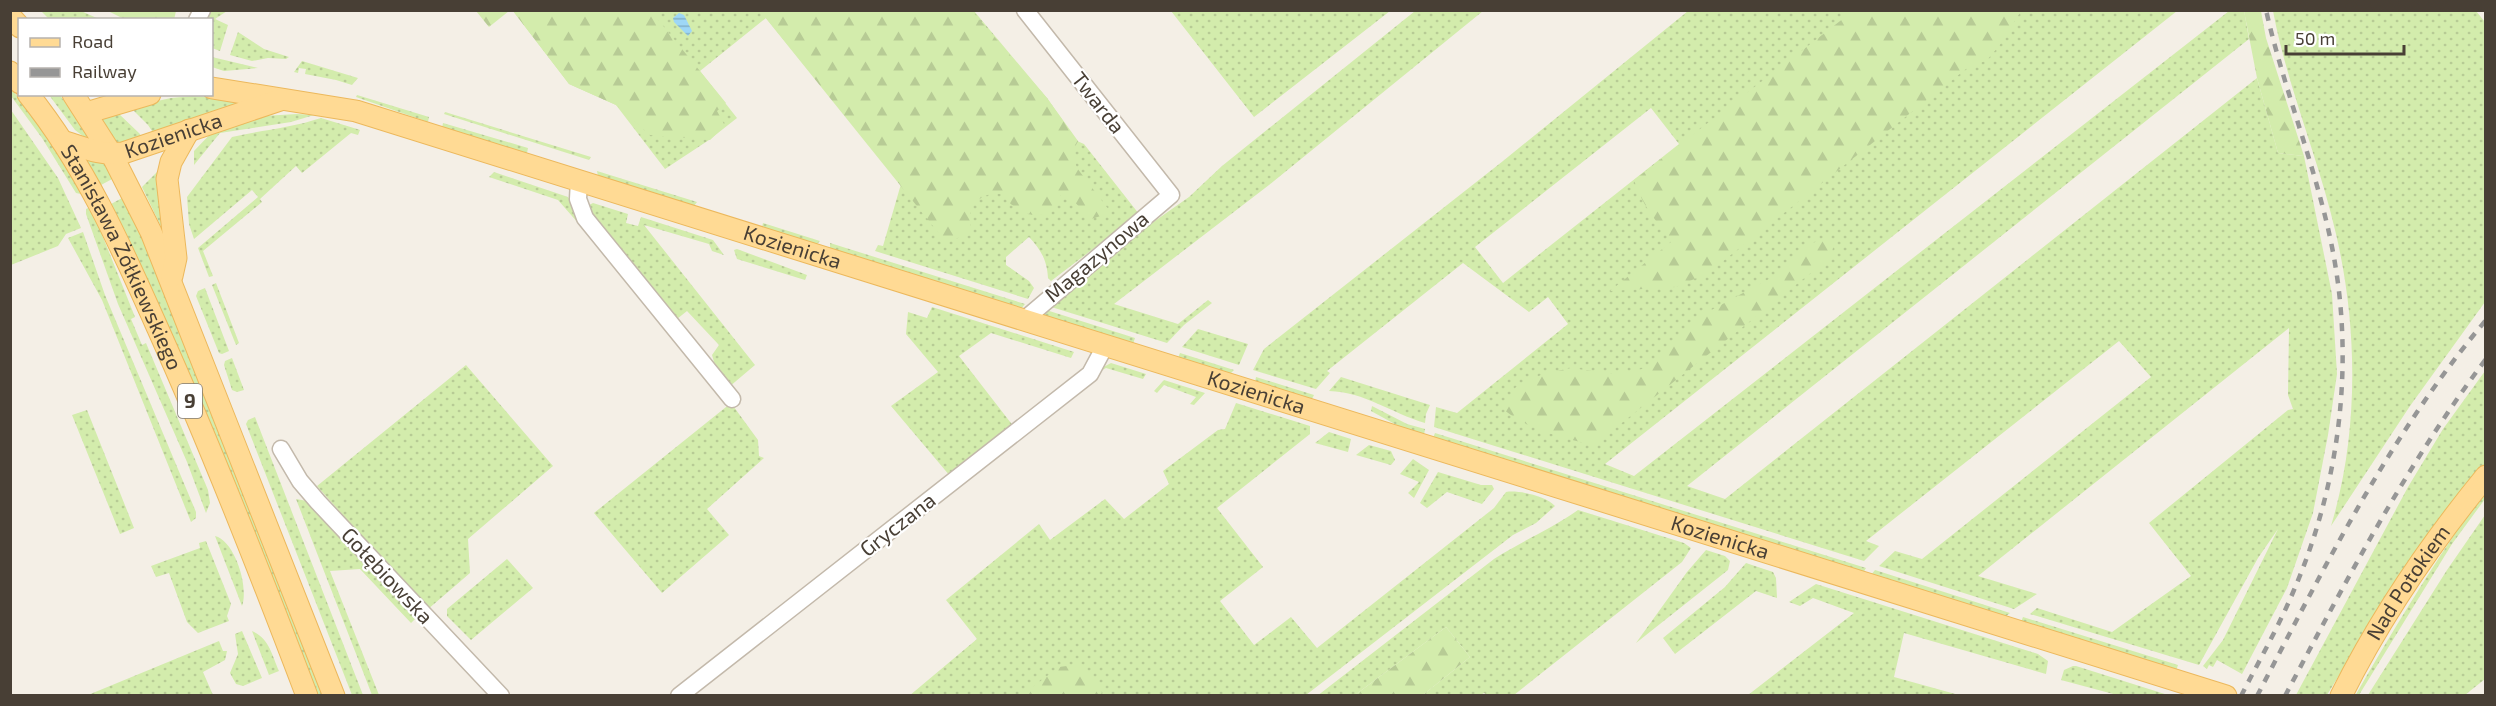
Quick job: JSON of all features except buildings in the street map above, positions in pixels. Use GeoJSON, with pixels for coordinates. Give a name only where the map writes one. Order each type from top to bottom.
{"type":"FeatureCollection","features":[{"type":"Feature","properties":{"kind":"main road","name":"Kozienicka"},"geometry":{"type":"LineString","coordinates":[[213,88],[356,111],[2224,695]]}},
{"type":"Feature","properties":{"kind":"main road","name":"Stanisława Żółkiewskiego"},"geometry":{"type":"LineString","coordinates":[[29,96],[62,141],[94,192],[118,239],[204,433],[307,696]]}},
{"type":"Feature","properties":{"kind":"main road","name":"Stanisława Żółkiewskiego"},"geometry":{"type":"LineString","coordinates":[[74,96],[112,155],[140,207],[171,278],[334,696]]}},
{"type":"Feature","properties":{"kind":"main road"},"geometry":{"type":"LineString","coordinates":[[86,113],[143,96]]}},
{"type":"Feature","properties":{"kind":"main road","name":"Kozienicka"},"geometry":{"type":"LineString","coordinates":[[62,141],[112,155],[283,99]]}},
{"type":"Feature","properties":{"kind":"main road"},"geometry":{"type":"LineString","coordinates":[[171,278],[176,258],[167,179],[171,162],[189,130]]}},
{"type":"Feature","properties":{"kind":"main road","name":"Nad Potokiem"},"geometry":{"type":"LineString","coordinates":[[2341,696],[2380,627],[2429,550],[2486,476]]}},
{"type":"Feature","properties":{"kind":"street","name":"Twarda"},"geometry":{"type":"LineString","coordinates":[[1024,10],[1171,195]]}},
{"type":"Feature","properties":{"kind":"street"},"geometry":{"type":"LineString","coordinates":[[579,181],[578,199],[585,218],[732,399]]}},
{"type":"Feature","properties":{"kind":"street","name":"Magazynowa"},"geometry":{"type":"LineString","coordinates":[[1024,320],[1171,195]]}},
{"type":"Feature","properties":{"kind":"street","name":"Gryczana"},"geometry":{"type":"LineString","coordinates":[[680,696],[1090,374],[1105,345]]}},
{"type":"Feature","properties":{"kind":"street","name":"Gołębiowska"},"geometry":{"type":"LineString","coordinates":[[280,449],[300,481],[318,502],[501,696]]}},
{"type":"Feature","properties":{"kind":"green space"},"geometry":{"type":"Polygon","coordinates":[[[2244,10],[2249,39],[1687,486],[1725,499],[2257,78],[2278,153],[2304,156],[2332,294],[2337,374],[2313,513],[2287,588],[2242,674],[2217,660],[2213,667],[2209,665],[2207,669],[2203,666],[2223,640],[2278,529],[2258,558],[2199,665],[2030,614],[2037,608],[2112,632],[2191,576],[2149,523],[2288,410],[2293,409],[2288,395],[2289,328],[1978,576],[2037,594],[2014,609],[1879,566],[1895,551],[1922,559],[2151,377],[2119,341],[1866,541],[1879,546],[1864,561],[1434,427],[1436,407],[1457,413],[1568,324],[1548,297],[1529,312],[1463,263],[1327,371],[1330,373],[1316,389],[1253,370],[1264,349],[1503,161],[1688,11],[2177,11],[1605,464],[1634,476],[2229,11],[2244,10]],[[1651,108],[1475,247],[1503,283],[1679,144],[1651,108]]]}},
{"type":"Feature","properties":{"kind":"green space"},"geometry":{"type":"Polygon","coordinates":[[[41,11],[81,11],[97,18],[48,18],[41,11]]]}},
{"type":"Feature","properties":{"kind":"green space"},"geometry":{"type":"Polygon","coordinates":[[[108,11],[176,11],[174,18],[122,18],[108,11]]]}},
{"type":"Feature","properties":{"kind":"green space"},"geometry":{"type":"Polygon","coordinates":[[[208,11],[227,11],[215,19],[228,25],[220,51],[213,48],[213,18],[203,18],[208,11]]]}},
{"type":"Feature","properties":{"kind":"green space"},"geometry":{"type":"Polygon","coordinates":[[[476,11],[509,11],[489,27],[476,11]]]}},
{"type":"Feature","properties":{"kind":"green space"},"geometry":{"type":"Polygon","coordinates":[[[513,11],[974,11],[1047,98],[1077,141],[1084,144],[1139,214],[1051,281],[1048,278],[1043,256],[1029,237],[1006,257],[1006,265],[1029,281],[1034,288],[1028,299],[875,251],[878,245],[883,246],[901,184],[766,18],[700,71],[737,118],[665,169],[616,105],[569,84],[513,11]]]}},
{"type":"Feature","properties":{"kind":"green space"},"geometry":{"type":"Polygon","coordinates":[[[513,11],[651,11],[726,103],[717,111],[725,126],[710,140],[650,135],[616,105],[569,84],[513,11]]]}},
{"type":"Feature","properties":{"kind":"green space"},"geometry":{"type":"Polygon","coordinates":[[[760,11],[972,11],[1047,98],[1078,141],[1072,153],[1077,168],[1109,210],[1104,215],[1091,219],[1064,191],[1048,212],[1033,215],[1018,209],[1001,194],[991,194],[974,204],[970,217],[970,235],[945,241],[760,11]]]}},
{"type":"Feature","properties":{"kind":"green space"},"geometry":{"type":"Polygon","coordinates":[[[1171,11],[1390,11],[1254,117],[1171,11]]]}},
{"type":"Feature","properties":{"kind":"green space"},"geometry":{"type":"Polygon","coordinates":[[[1415,11],[1483,11],[1269,185],[1114,304],[1178,324],[1208,300],[1212,303],[1184,325],[1167,343],[1045,305],[1115,249],[1189,197],[1222,166],[1415,11]]]}},
{"type":"Feature","properties":{"kind":"green space"},"geometry":{"type":"Polygon","coordinates":[[[1853,11],[2021,11],[1999,46],[1987,60],[1966,69],[1708,273],[1676,287],[1610,291],[1671,242],[1645,205],[1634,180],[1853,11]]]}},
{"type":"Feature","properties":{"kind":"green space"},"geometry":{"type":"Polygon","coordinates":[[[2244,11],[2261,11],[2266,38],[2304,156],[2278,153],[2257,78],[2244,11]]]}},
{"type":"Feature","properties":{"kind":"green space"},"geometry":{"type":"Polygon","coordinates":[[[2273,11],[2476,11],[2485,22],[2485,302],[2410,406],[2331,526],[2347,454],[2351,418],[2352,380],[2348,306],[2343,270],[2329,206],[2286,67],[2273,11]]]}},
{"type":"Feature","properties":{"kind":"green space"},"geometry":{"type":"Polygon","coordinates":[[[238,32],[264,49],[289,57],[252,61],[230,55],[238,32]]]}},
{"type":"Feature","properties":{"kind":"green space"},"geometry":{"type":"Polygon","coordinates":[[[213,57],[258,68],[224,71],[213,67],[213,57]]]}},
{"type":"Feature","properties":{"kind":"green space"},"geometry":{"type":"Polygon","coordinates":[[[302,61],[358,78],[352,85],[305,74],[306,69],[299,68],[298,73],[294,72],[302,61]]]}},
{"type":"Feature","properties":{"kind":"green space"},"geometry":{"type":"Polygon","coordinates":[[[10,87],[41,127],[85,195],[76,193],[42,138],[11,96],[10,87]]]}},
{"type":"Feature","properties":{"kind":"green space"},"geometry":{"type":"Polygon","coordinates":[[[357,95],[429,117],[428,122],[356,97],[357,95]]]}},
{"type":"Feature","properties":{"kind":"green space"},"geometry":{"type":"Polygon","coordinates":[[[50,96],[61,96],[91,142],[75,130],[50,96]]]}},
{"type":"Feature","properties":{"kind":"green space"},"geometry":{"type":"Polygon","coordinates":[[[193,96],[276,102],[154,134],[130,107],[171,98],[193,96]]]}},
{"type":"Feature","properties":{"kind":"green space"},"geometry":{"type":"Polygon","coordinates":[[[11,110],[58,178],[81,228],[66,234],[58,246],[11,265],[11,110]]]}},
{"type":"Feature","properties":{"kind":"green space"},"geometry":{"type":"Polygon","coordinates":[[[117,112],[140,134],[142,139],[118,144],[102,119],[117,112]]]}},
{"type":"Feature","properties":{"kind":"green space"},"geometry":{"type":"Polygon","coordinates":[[[445,112],[591,157],[589,160],[444,114],[445,112]]]}},
{"type":"Feature","properties":{"kind":"green space"},"geometry":{"type":"Polygon","coordinates":[[[314,115],[291,122],[220,133],[194,165],[194,151],[216,128],[263,116],[314,115]]]}},
{"type":"Feature","properties":{"kind":"green space"},"geometry":{"type":"Polygon","coordinates":[[[321,118],[360,130],[358,135],[351,133],[302,173],[296,166],[260,199],[262,202],[203,251],[213,276],[209,277],[198,248],[258,197],[252,190],[194,239],[189,224],[187,197],[232,137],[321,118]]]}},
{"type":"Feature","properties":{"kind":"green space"},"geometry":{"type":"Polygon","coordinates":[[[443,123],[528,148],[527,153],[442,128],[443,123]]]}},
{"type":"Feature","properties":{"kind":"green space"},"geometry":{"type":"Polygon","coordinates":[[[85,158],[104,161],[114,178],[101,185],[85,158]]]}},
{"type":"Feature","properties":{"kind":"green space"},"geometry":{"type":"Polygon","coordinates":[[[162,167],[169,243],[142,187],[162,167]]]}},
{"type":"Feature","properties":{"kind":"green space"},"geometry":{"type":"Polygon","coordinates":[[[597,171],[697,202],[694,206],[598,176],[597,171]]]}},
{"type":"Feature","properties":{"kind":"green space"},"geometry":{"type":"Polygon","coordinates":[[[494,172],[568,197],[592,239],[558,200],[489,177],[494,172]]]}},
{"type":"Feature","properties":{"kind":"green space"},"geometry":{"type":"Polygon","coordinates":[[[124,197],[149,248],[323,695],[316,695],[217,439],[111,204],[124,197]]]}},
{"type":"Feature","properties":{"kind":"green space"},"geometry":{"type":"Polygon","coordinates":[[[593,203],[628,214],[626,223],[638,226],[641,217],[713,240],[724,255],[712,251],[709,244],[644,225],[755,365],[729,387],[716,369],[712,355],[719,345],[687,311],[677,319],[666,309],[587,214],[587,206],[593,203]]]}},
{"type":"Feature","properties":{"kind":"green space"},"geometry":{"type":"Polygon","coordinates":[[[91,207],[135,317],[131,319],[142,345],[146,343],[208,490],[210,503],[206,513],[187,462],[118,304],[86,214],[86,209],[91,207]]]}},
{"type":"Feature","properties":{"kind":"green space"},"geometry":{"type":"Polygon","coordinates":[[[763,223],[820,241],[817,244],[762,227],[763,223]]]}},
{"type":"Feature","properties":{"kind":"green space"},"geometry":{"type":"Polygon","coordinates":[[[83,232],[105,295],[196,512],[196,518],[191,522],[102,300],[68,238],[83,232]]]}},
{"type":"Feature","properties":{"kind":"green space"},"geometry":{"type":"Polygon","coordinates":[[[1825,237],[1834,243],[1831,257],[1594,445],[1532,427],[1501,407],[1516,387],[1543,374],[1571,368],[1613,374],[1642,369],[1667,350],[1704,314],[1769,279],[1807,246],[1825,237]]]}},
{"type":"Feature","properties":{"kind":"green space"},"geometry":{"type":"Polygon","coordinates":[[[830,243],[1025,304],[1021,309],[830,248],[830,243]]]}},
{"type":"Feature","properties":{"kind":"green space"},"geometry":{"type":"Polygon","coordinates":[[[737,249],[807,275],[805,280],[737,259],[734,250],[737,249]]]}},
{"type":"Feature","properties":{"kind":"green space"},"geometry":{"type":"Polygon","coordinates":[[[216,283],[239,343],[236,345],[212,285],[216,283]]]}},
{"type":"Feature","properties":{"kind":"green space"},"geometry":{"type":"Polygon","coordinates":[[[205,288],[229,351],[222,354],[219,353],[196,296],[198,291],[205,288]]]}},
{"type":"Feature","properties":{"kind":"green space"},"geometry":{"type":"Polygon","coordinates":[[[932,307],[1074,352],[1071,358],[991,333],[959,356],[1014,427],[950,476],[891,406],[938,372],[906,334],[908,312],[927,318],[932,307]]]}},
{"type":"Feature","properties":{"kind":"green space"},"geometry":{"type":"Polygon","coordinates":[[[1043,309],[1135,338],[1133,344],[1039,314],[1043,309]]]}},
{"type":"Feature","properties":{"kind":"green space"},"geometry":{"type":"Polygon","coordinates":[[[1198,329],[1248,344],[1239,365],[1182,347],[1198,329]]]}},
{"type":"Feature","properties":{"kind":"green space"},"geometry":{"type":"Polygon","coordinates":[[[1180,353],[1234,370],[1230,374],[1178,358],[1180,353]]]}},
{"type":"Feature","properties":{"kind":"green space"},"geometry":{"type":"Polygon","coordinates":[[[232,358],[244,390],[237,392],[232,390],[224,365],[225,361],[232,358]]]}},
{"type":"Feature","properties":{"kind":"green space"},"geometry":{"type":"Polygon","coordinates":[[[1111,363],[1146,374],[1143,379],[1106,368],[1099,372],[1096,371],[1111,363]]]}},
{"type":"Feature","properties":{"kind":"green space"},"geometry":{"type":"Polygon","coordinates":[[[466,365],[553,466],[468,539],[470,573],[427,610],[317,486],[466,365]]]}},
{"type":"Feature","properties":{"kind":"green space"},"geometry":{"type":"Polygon","coordinates":[[[2485,371],[2485,465],[2431,534],[2382,605],[2327,695],[2296,695],[2408,487],[2443,429],[2485,371]]]}},
{"type":"Feature","properties":{"kind":"green space"},"geometry":{"type":"Polygon","coordinates":[[[1256,377],[1314,395],[1312,399],[1307,398],[1255,382],[1256,377]]]}},
{"type":"Feature","properties":{"kind":"green space"},"geometry":{"type":"Polygon","coordinates":[[[1341,377],[1430,405],[1425,423],[1354,395],[1329,391],[1341,377]]]}},
{"type":"Feature","properties":{"kind":"green space"},"geometry":{"type":"Polygon","coordinates":[[[1164,380],[1205,393],[1194,405],[1190,404],[1196,397],[1164,385],[1157,393],[1154,391],[1164,380]]]}},
{"type":"Feature","properties":{"kind":"green space"},"geometry":{"type":"Polygon","coordinates":[[[731,403],[758,440],[759,456],[764,458],[707,509],[729,535],[662,593],[594,513],[731,403]]]}},
{"type":"Feature","properties":{"kind":"green space"},"geometry":{"type":"Polygon","coordinates":[[[1236,403],[1310,426],[1310,434],[1217,508],[1263,567],[1220,601],[1254,645],[1291,617],[1317,648],[1494,508],[1506,492],[1532,494],[1555,506],[1536,523],[1513,535],[1306,695],[909,696],[977,639],[946,600],[1039,524],[1050,540],[1105,499],[1124,519],[1169,484],[1163,471],[1218,430],[1225,429],[1236,403]]]}},
{"type":"Feature","properties":{"kind":"green space"},"geometry":{"type":"Polygon","coordinates":[[[1372,406],[1407,424],[1425,429],[1424,435],[1402,428],[1371,411],[1372,406]]]}},
{"type":"Feature","properties":{"kind":"green space"},"geometry":{"type":"Polygon","coordinates":[[[87,410],[134,528],[120,534],[72,415],[87,410]]]}},
{"type":"Feature","properties":{"kind":"green space"},"geometry":{"type":"Polygon","coordinates":[[[255,417],[363,695],[352,695],[246,424],[248,420],[255,417]]]}},
{"type":"Feature","properties":{"kind":"green space"},"geometry":{"type":"Polygon","coordinates":[[[1329,432],[1351,439],[1348,452],[1315,443],[1329,432]]]}},
{"type":"Feature","properties":{"kind":"green space"},"geometry":{"type":"Polygon","coordinates":[[[1435,433],[1866,568],[1863,573],[1433,438],[1435,433]]]}},
{"type":"Feature","properties":{"kind":"green space"},"geometry":{"type":"Polygon","coordinates":[[[1369,445],[1391,451],[1395,460],[1391,465],[1356,455],[1369,445]]]}},
{"type":"Feature","properties":{"kind":"green space"},"geometry":{"type":"Polygon","coordinates":[[[1413,459],[1429,470],[1414,498],[1408,493],[1419,482],[1400,474],[1413,459]]]}},
{"type":"Feature","properties":{"kind":"green space"},"geometry":{"type":"Polygon","coordinates":[[[1438,472],[1481,485],[1492,485],[1494,489],[1482,504],[1447,492],[1427,508],[1420,503],[1438,472]]]}},
{"type":"Feature","properties":{"kind":"green space"},"geometry":{"type":"Polygon","coordinates":[[[2485,491],[2485,499],[2452,544],[2359,695],[2355,696],[2417,592],[2485,491]]]}},
{"type":"Feature","properties":{"kind":"green space"},"geometry":{"type":"Polygon","coordinates":[[[296,499],[307,501],[418,616],[411,623],[360,569],[330,571],[379,695],[372,695],[296,499]]]}},
{"type":"Feature","properties":{"kind":"green space"},"geometry":{"type":"Polygon","coordinates":[[[1578,510],[1684,543],[1691,548],[1682,562],[1514,695],[1484,693],[1479,696],[1423,695],[1470,657],[1446,627],[1355,695],[1317,696],[1494,559],[1578,510]]]}},
{"type":"Feature","properties":{"kind":"green space"},"geometry":{"type":"Polygon","coordinates":[[[2485,515],[2485,679],[2465,695],[2368,695],[2447,570],[2485,515]]]}},
{"type":"Feature","properties":{"kind":"green space"},"geometry":{"type":"Polygon","coordinates":[[[215,536],[229,546],[239,566],[244,588],[242,606],[215,536]]]}},
{"type":"Feature","properties":{"kind":"green space"},"geometry":{"type":"Polygon","coordinates":[[[206,541],[231,604],[227,616],[229,621],[198,633],[187,622],[169,573],[156,577],[151,566],[200,548],[199,543],[206,541]]]}},
{"type":"Feature","properties":{"kind":"green space"},"geometry":{"type":"Polygon","coordinates":[[[1706,550],[1725,556],[1730,561],[1728,570],[1636,643],[1687,572],[1706,550]]]}},
{"type":"Feature","properties":{"kind":"green space"},"geometry":{"type":"Polygon","coordinates":[[[507,559],[533,588],[471,640],[447,616],[447,609],[507,559]]]}},
{"type":"Feature","properties":{"kind":"green space"},"geometry":{"type":"Polygon","coordinates":[[[1746,563],[1773,572],[1776,578],[1777,598],[1756,591],[1675,654],[1663,638],[1725,587],[1746,563]]]}},
{"type":"Feature","properties":{"kind":"green space"},"geometry":{"type":"Polygon","coordinates":[[[1875,570],[2010,613],[2004,618],[1871,575],[1875,570]]]}},
{"type":"Feature","properties":{"kind":"green space"},"geometry":{"type":"Polygon","coordinates":[[[1816,584],[2038,654],[2048,661],[2046,674],[1904,633],[1894,677],[1959,695],[1748,695],[1854,613],[1813,598],[1800,606],[1789,602],[1816,584]]]}},
{"type":"Feature","properties":{"kind":"green space"},"geometry":{"type":"Polygon","coordinates":[[[2023,617],[2178,665],[2176,671],[2021,622],[2023,617]]]}},
{"type":"Feature","properties":{"kind":"green space"},"geometry":{"type":"Polygon","coordinates":[[[1446,627],[1470,657],[1423,695],[1355,695],[1446,627]]]}},
{"type":"Feature","properties":{"kind":"green space"},"geometry":{"type":"Polygon","coordinates":[[[242,631],[262,678],[243,686],[236,684],[230,673],[238,654],[235,634],[242,631]]]}},
{"type":"Feature","properties":{"kind":"green space"},"geometry":{"type":"Polygon","coordinates":[[[252,631],[266,643],[279,671],[269,675],[252,631]]]}},
{"type":"Feature","properties":{"kind":"green space"},"geometry":{"type":"Polygon","coordinates":[[[219,641],[223,651],[227,651],[225,660],[203,672],[213,695],[88,695],[219,641]]]}},
{"type":"Feature","properties":{"kind":"green space"},"geometry":{"type":"Polygon","coordinates":[[[1082,664],[1102,693],[1099,695],[1022,695],[1059,667],[1082,664]]]}},
{"type":"Feature","properties":{"kind":"green space"},"geometry":{"type":"Polygon","coordinates":[[[2073,666],[2168,695],[2117,695],[2061,680],[2064,670],[2073,666]]]}},
{"type":"Feature","properties":{"kind":"water"},"geometry":{"type":"Polygon","coordinates":[[[679,13],[684,15],[692,31],[688,36],[674,22],[673,18],[679,13]]]}},
{"type":"Feature","properties":{"kind":"railway"},"geometry":{"type":"LineString","coordinates":[[2241,696],[2282,617],[2310,549],[2323,507],[2332,465],[2339,421],[2342,378],[2339,290],[2332,247],[2266,10]]}},
{"type":"Feature","properties":{"kind":"railway"},"geometry":{"type":"LineString","coordinates":[[2257,696],[2334,550],[2390,454],[2452,363],[2486,320]]}},
{"type":"Feature","properties":{"kind":"railway"},"geometry":{"type":"LineString","coordinates":[[2285,696],[2404,481],[2486,359]]}}]}
